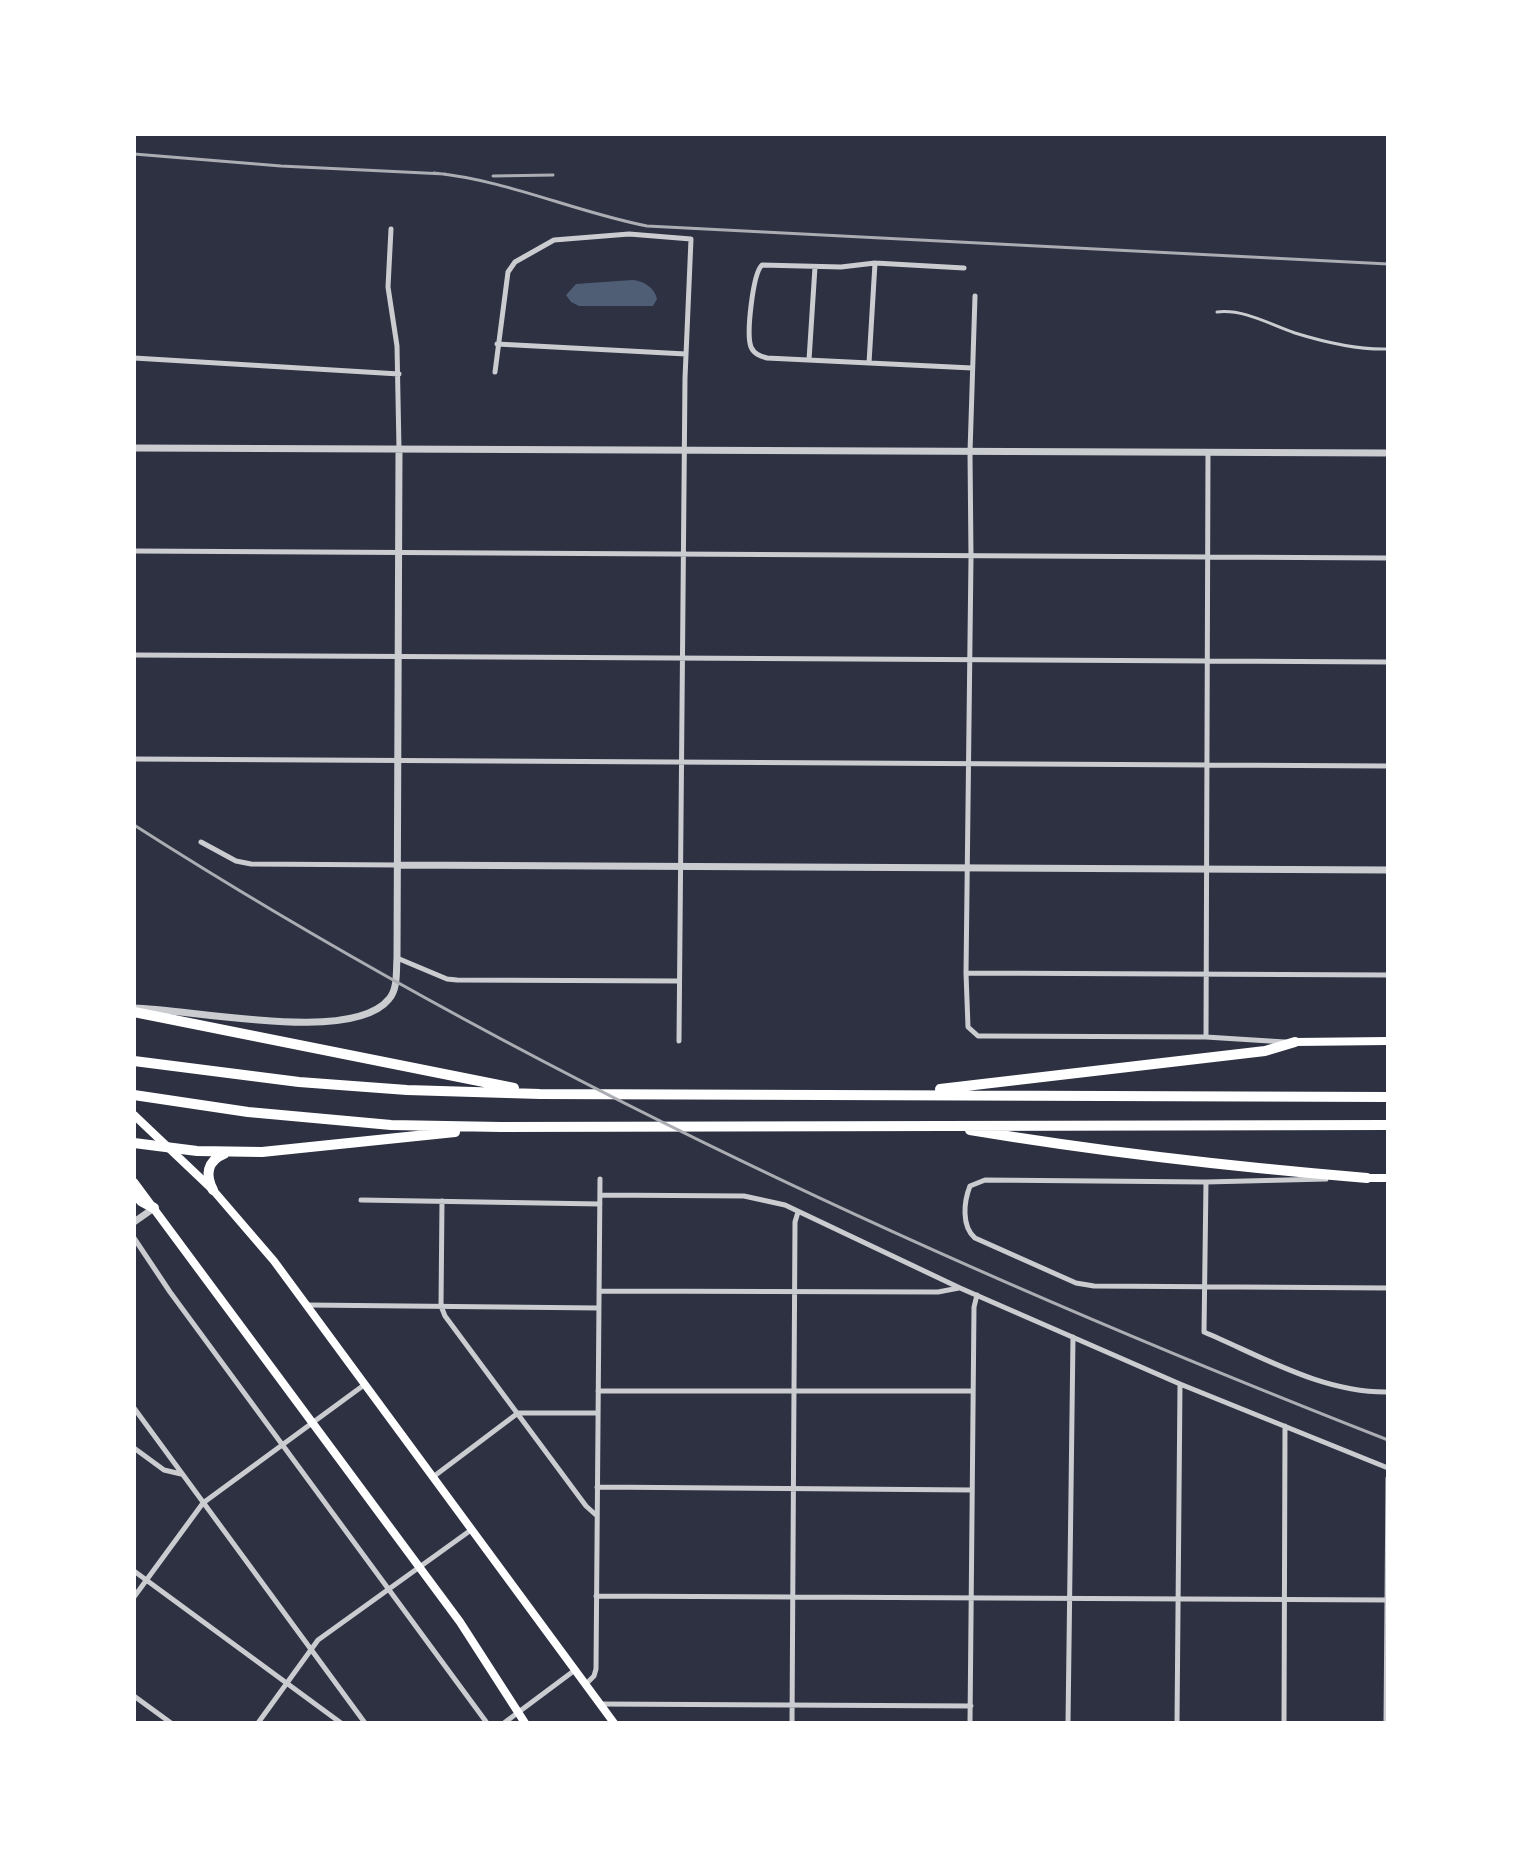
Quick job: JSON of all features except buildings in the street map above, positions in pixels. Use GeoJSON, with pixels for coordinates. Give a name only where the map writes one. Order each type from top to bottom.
{"type":"FeatureCollection","features":[{"type":"Feature","properties":{"kind":"highway"},"geometry":{"type":"LineString","coordinates":[[134,1010],[540,1094]]}},
{"type":"Feature","properties":{"kind":"highway"},"geometry":{"type":"LineString","coordinates":[[899,1094],[1265,1051],[1295,1042]]}},
{"type":"Feature","properties":{"kind":"highway"},"geometry":{"type":"LineString","coordinates":[[134,1061],[299,1082],[407,1090],[540,1094],[1388,1097]]}},
{"type":"Feature","properties":{"kind":"highway"},"geometry":{"type":"LineString","coordinates":[[134,1095],[248,1112],[391,1125],[1388,1125]]}},
{"type":"Feature","properties":{"kind":"highway"},"geometry":{"type":"LineString","coordinates":[[941,1126],[1070,1146],[1367,1178]]}},
{"type":"Feature","properties":{"kind":"highway"},"geometry":{"type":"LineString","coordinates":[[134,1143],[170,1148],[262,1152],[501,1127]]}},
{"type":"Feature","properties":{"kind":"highway"},"geometry":{"type":"LineString","coordinates":[[213,1190],[207,1180],[210,1164],[216,1157],[228,1152]]}},
{"type":"Feature","properties":{"kind":"highway"},"geometry":{"type":"LineString","coordinates":[[136,1200],[154,1208]]}},
{"type":"Feature","properties":{"kind":"main road"},"geometry":{"type":"LineString","coordinates":[[1295,1042],[1388,1041]]}},
{"type":"Feature","properties":{"kind":"main road"},"geometry":{"type":"LineString","coordinates":[[134,1115],[213,1190],[259,1241],[614,1723]]}},
{"type":"Feature","properties":{"kind":"main road"},"geometry":{"type":"LineString","coordinates":[[1367,1178],[1388,1178]]}},
{"type":"Feature","properties":{"kind":"main road"},"geometry":{"type":"LineString","coordinates":[[134,1182],[460,1622],[525,1723]]}},
{"type":"Feature","properties":{"kind":"street"},"geometry":{"type":"LineString","coordinates":[[134,1010],[303,1023],[338,1021],[357,1018],[379,1009],[394,989],[398,865],[399,374],[388,287],[391,229]]}},
{"type":"Feature","properties":{"kind":"street"},"geometry":{"type":"LineString","coordinates":[[495,372],[510,267],[546,243],[568,238],[629,234],[691,239],[683,554],[679,1041]]}},
{"type":"Feature","properties":{"kind":"street"},"geometry":{"type":"LineString","coordinates":[[869,363],[875,263]]}},
{"type":"Feature","properties":{"kind":"street"},"geometry":{"type":"LineString","coordinates":[[964,268],[875,263],[841,267],[765,264],[758,267],[754,279],[750,343],[755,353],[767,358],[972,368]]}},
{"type":"Feature","properties":{"kind":"street"},"geometry":{"type":"LineString","coordinates":[[809,360],[815,267]]}},
{"type":"Feature","properties":{"kind":"street"},"geometry":{"type":"LineString","coordinates":[[975,296],[970,452],[966,973],[967,1019],[971,1030],[985,1036],[1206,1037],[1295,1042]]}},
{"type":"Feature","properties":{"kind":"street"},"geometry":{"type":"LineString","coordinates":[[497,344],[686,354]]}},
{"type":"Feature","properties":{"kind":"street"},"geometry":{"type":"LineString","coordinates":[[134,358],[399,374]]}},
{"type":"Feature","properties":{"kind":"street"},"geometry":{"type":"LineString","coordinates":[[134,448],[1388,453]]}},
{"type":"Feature","properties":{"kind":"street"},"geometry":{"type":"LineString","coordinates":[[1206,1037],[1208,452]]}},
{"type":"Feature","properties":{"kind":"street"},"geometry":{"type":"LineString","coordinates":[[134,551],[1388,558]]}},
{"type":"Feature","properties":{"kind":"street"},"geometry":{"type":"LineString","coordinates":[[134,655],[1388,662]]}},
{"type":"Feature","properties":{"kind":"street"},"geometry":{"type":"LineString","coordinates":[[134,759],[1388,766]]}},
{"type":"Feature","properties":{"kind":"street"},"geometry":{"type":"LineString","coordinates":[[201,842],[236,861],[251,864],[1388,870]]}},
{"type":"Feature","properties":{"kind":"street"},"geometry":{"type":"LineString","coordinates":[[397,958],[447,979],[457,980],[679,981]]}},
{"type":"Feature","properties":{"kind":"street"},"geometry":{"type":"LineString","coordinates":[[966,973],[1388,975]]}},
{"type":"Feature","properties":{"kind":"street"},"geometry":{"type":"LineString","coordinates":[[1367,1178],[1206,1182],[985,1180],[973,1183],[965,1197],[966,1224],[969,1234],[1076,1283],[1113,1287],[1388,1288]]}},
{"type":"Feature","properties":{"kind":"street"},"geometry":{"type":"LineString","coordinates":[[585,1685],[596,1669],[600,1179]]}},
{"type":"Feature","properties":{"kind":"street"},"geometry":{"type":"LineString","coordinates":[[1206,1182],[1204,1332],[1327,1384],[1355,1391],[1388,1392]]}},
{"type":"Feature","properties":{"kind":"street"},"geometry":{"type":"LineString","coordinates":[[600,1195],[764,1198],[1180,1384],[1388,1468]]}},
{"type":"Feature","properties":{"kind":"street"},"geometry":{"type":"LineString","coordinates":[[361,1200],[600,1204]]}},
{"type":"Feature","properties":{"kind":"street"},"geometry":{"type":"LineString","coordinates":[[442,1201],[441,1306],[445,1316],[586,1506],[597,1516]]}},
{"type":"Feature","properties":{"kind":"street"},"geometry":{"type":"LineString","coordinates":[[134,1222],[154,1208]]}},
{"type":"Feature","properties":{"kind":"street"},"geometry":{"type":"LineString","coordinates":[[792,1723],[794,1292],[795,1222],[798,1212]]}},
{"type":"Feature","properties":{"kind":"street"},"geometry":{"type":"LineString","coordinates":[[134,1238],[170,1292],[487,1723]]}},
{"type":"Feature","properties":{"kind":"street"},"geometry":{"type":"LineString","coordinates":[[599,1291],[938,1292],[960,1288]]}},
{"type":"Feature","properties":{"kind":"street"},"geometry":{"type":"LineString","coordinates":[[970,1723],[972,1391],[977,1295]]}},
{"type":"Feature","properties":{"kind":"street"},"geometry":{"type":"LineString","coordinates":[[306,1305],[599,1308]]}},
{"type":"Feature","properties":{"kind":"street"},"geometry":{"type":"LineString","coordinates":[[1068,1723],[1073,1337]]}},
{"type":"Feature","properties":{"kind":"street"},"geometry":{"type":"LineString","coordinates":[[1177,1723],[1180,1384]]}},
{"type":"Feature","properties":{"kind":"street"},"geometry":{"type":"LineString","coordinates":[[134,1597],[203,1503],[364,1385]]}},
{"type":"Feature","properties":{"kind":"street"},"geometry":{"type":"LineString","coordinates":[[598,1391],[972,1391]]}},
{"type":"Feature","properties":{"kind":"street"},"geometry":{"type":"LineString","coordinates":[[134,1408],[365,1723]]}},
{"type":"Feature","properties":{"kind":"street"},"geometry":{"type":"LineString","coordinates":[[432,1477],[518,1413],[598,1413]]}},
{"type":"Feature","properties":{"kind":"street"},"geometry":{"type":"LineString","coordinates":[[1284,1723],[1285,1426]]}},
{"type":"Feature","properties":{"kind":"street"},"geometry":{"type":"LineString","coordinates":[[134,1448],[164,1470],[182,1474]]}},
{"type":"Feature","properties":{"kind":"street"},"geometry":{"type":"LineString","coordinates":[[1386,1723],[1388,1478]]}},
{"type":"Feature","properties":{"kind":"street"},"geometry":{"type":"LineString","coordinates":[[597,1487],[972,1490]]}},
{"type":"Feature","properties":{"kind":"street"},"geometry":{"type":"LineString","coordinates":[[258,1723],[318,1640],[471,1530]]}},
{"type":"Feature","properties":{"kind":"street"},"geometry":{"type":"LineString","coordinates":[[134,1571],[341,1723]]}},
{"type":"Feature","properties":{"kind":"street"},"geometry":{"type":"LineString","coordinates":[[596,1596],[1387,1600]]}},
{"type":"Feature","properties":{"kind":"street"},"geometry":{"type":"LineString","coordinates":[[504,1723],[575,1670]]}},
{"type":"Feature","properties":{"kind":"street"},"geometry":{"type":"LineString","coordinates":[[134,1696],[171,1723]]}},
{"type":"Feature","properties":{"kind":"street"},"geometry":{"type":"LineString","coordinates":[[600,1704],[971,1706]]}},
{"type":"Feature","properties":{"kind":"lane"},"geometry":{"type":"LineString","coordinates":[[1217,312],[1239,312],[1322,340],[1388,349]]}},
{"type":"Feature","properties":{"kind":"water"},"geometry":{"type":"Polygon","coordinates":[[[632,280],[644,283],[654,291],[657,299],[653,306],[579,306],[566,295],[576,284],[632,280]]]}},
{"type":"Feature","properties":{"kind":"railway"},"geometry":{"type":"LineString","coordinates":[[134,154],[281,166],[445,174]]}},
{"type":"Feature","properties":{"kind":"railway"},"geometry":{"type":"LineString","coordinates":[[434,173],[488,182],[647,226],[1388,264]]}},
{"type":"Feature","properties":{"kind":"railway"},"geometry":{"type":"LineString","coordinates":[[493,176],[553,175]]}},
{"type":"Feature","properties":{"kind":"railway"},"geometry":{"type":"LineString","coordinates":[[134,825],[282,916],[434,1003],[746,1163],[1065,1308],[1388,1440]]}}]}
